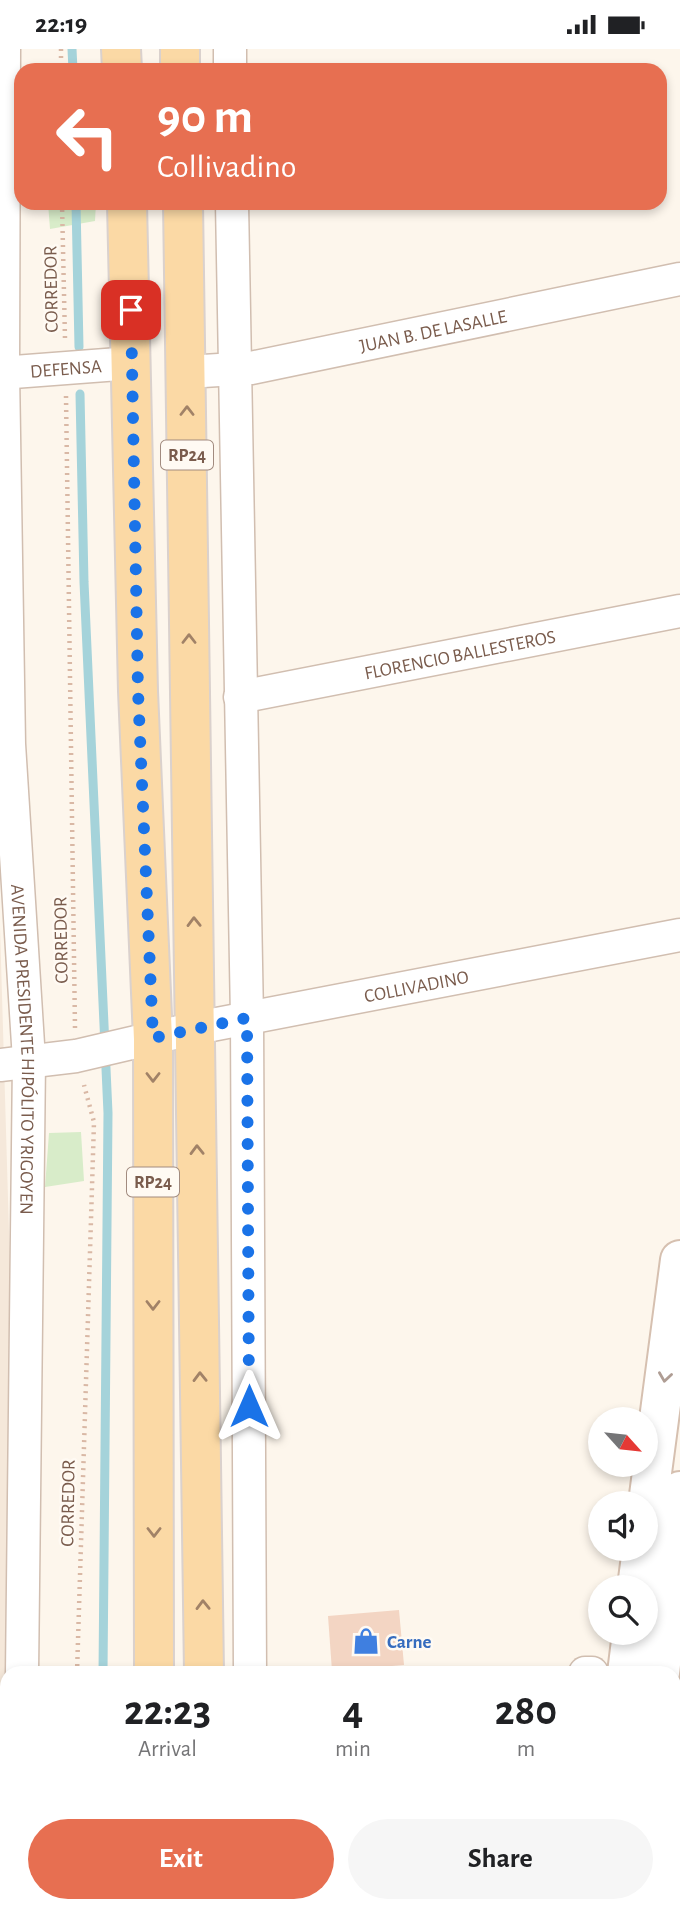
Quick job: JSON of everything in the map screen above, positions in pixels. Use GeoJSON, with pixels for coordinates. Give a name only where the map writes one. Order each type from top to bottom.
{"type":"FeatureCollection","features":[{"type":"Feature","properties":{"kind":"main road","name":"RP24"},"geometry":{"type":"LineString","coordinates":[[127,210],[138,691],[138,1042],[154,1666]]}},
{"type":"Feature","properties":{"kind":"main road","name":"RP24"},"geometry":{"type":"LineString","coordinates":[[183,210],[204,1666]]}},
{"type":"Feature","properties":{"kind":"main road"},"geometry":{"type":"LineString","coordinates":[[658,1526],[680,1260]]}},
{"type":"Feature","properties":{"kind":"main road"},"geometry":{"type":"LineString","coordinates":[[658,1536],[680,1491]]}},
{"type":"Feature","properties":{"kind":"main road"},"geometry":{"type":"LineString","coordinates":[[658,1561],[660,1666]]}},
{"type":"Feature","properties":{"kind":"main road"},"geometry":{"type":"LineString","coordinates":[[628,1666],[630,1645]]}},
{"type":"Feature","properties":{"kind":"street","name":"AVENIDA PRESIDENTE HIPÓLITO YRIGOYEN"},"geometry":{"type":"LineString","coordinates":[[4,49],[2,372],[5,745],[14,1063],[22,1666]]}},
{"type":"Feature","properties":{"kind":"street"},"geometry":{"type":"LineString","coordinates":[[232,210],[247,1018],[250,1666]]}},
{"type":"Feature","properties":{"kind":"street","name":"JUAN B. DE LASALLE"},"geometry":{"type":"LineString","coordinates":[[187,372],[251,369],[680,279]]}},
{"type":"Feature","properties":{"kind":"street","name":"DEFENSA"},"geometry":{"type":"LineString","coordinates":[[2,372],[132,363]]}},
{"type":"Feature","properties":{"kind":"street","name":"FLORENCIO BALLESTEROS"},"geometry":{"type":"LineString","coordinates":[[240,697],[680,611]]}},
{"type":"Feature","properties":{"kind":"street","name":"COLLIVADINO"},"geometry":{"type":"LineString","coordinates":[[14,1063],[82,1055],[196,1028],[680,935]]}},
{"type":"Feature","properties":{"kind":"street"},"geometry":{"type":"LineString","coordinates":[[202,1546],[250,1545]]}},
{"type":"Feature","properties":{"kind":"path","name":"CORREDOR"},"geometry":{"type":"LineString","coordinates":[[62,210],[82,1055],[94,1122],[77,1666]]}},
{"type":"Feature","properties":{"kind":"shaded area"},"geometry":{"type":"Polygon","coordinates":[[[0,927],[22,1666],[0,1666],[0,927]]]}},
{"type":"Feature","properties":{"kind":"green space"},"geometry":{"type":"Polygon","coordinates":[[[49,210],[96,210],[95,221],[50,229],[49,210]]]}},
{"type":"Feature","properties":{"kind":"green space"},"geometry":{"type":"Polygon","coordinates":[[[81,1132],[84,1181],[45,1187],[49,1133],[81,1132]]]}},
{"type":"Feature","properties":{"kind":"building","name":"Carne"},"geometry":{"type":"Polygon","coordinates":[[[399,1610],[404,1665],[332,1666],[328,1616],[399,1610]]]}},
{"type":"Feature","properties":{"kind":"waterway"},"geometry":{"type":"LineString","coordinates":[[72,49],[73,63]]}},
{"type":"Feature","properties":{"kind":"waterway"},"geometry":{"type":"LineString","coordinates":[[76,210],[79,347]]}},
{"type":"Feature","properties":{"kind":"waterway"},"geometry":{"type":"LineString","coordinates":[[80,394],[84,582],[108,1113],[103,1666]]}},
{"type":"Feature","properties":{"kind":"place","name":"Carne"},"geometry":{"type":"Point","coordinates":[366,1641]}},
{"type":"Feature","properties":{"kind":"route"},"geometry":{"type":"LineString","coordinates":[[131,310],[138,691],[153,1038],[247,1018],[249,1406]]}}]}
